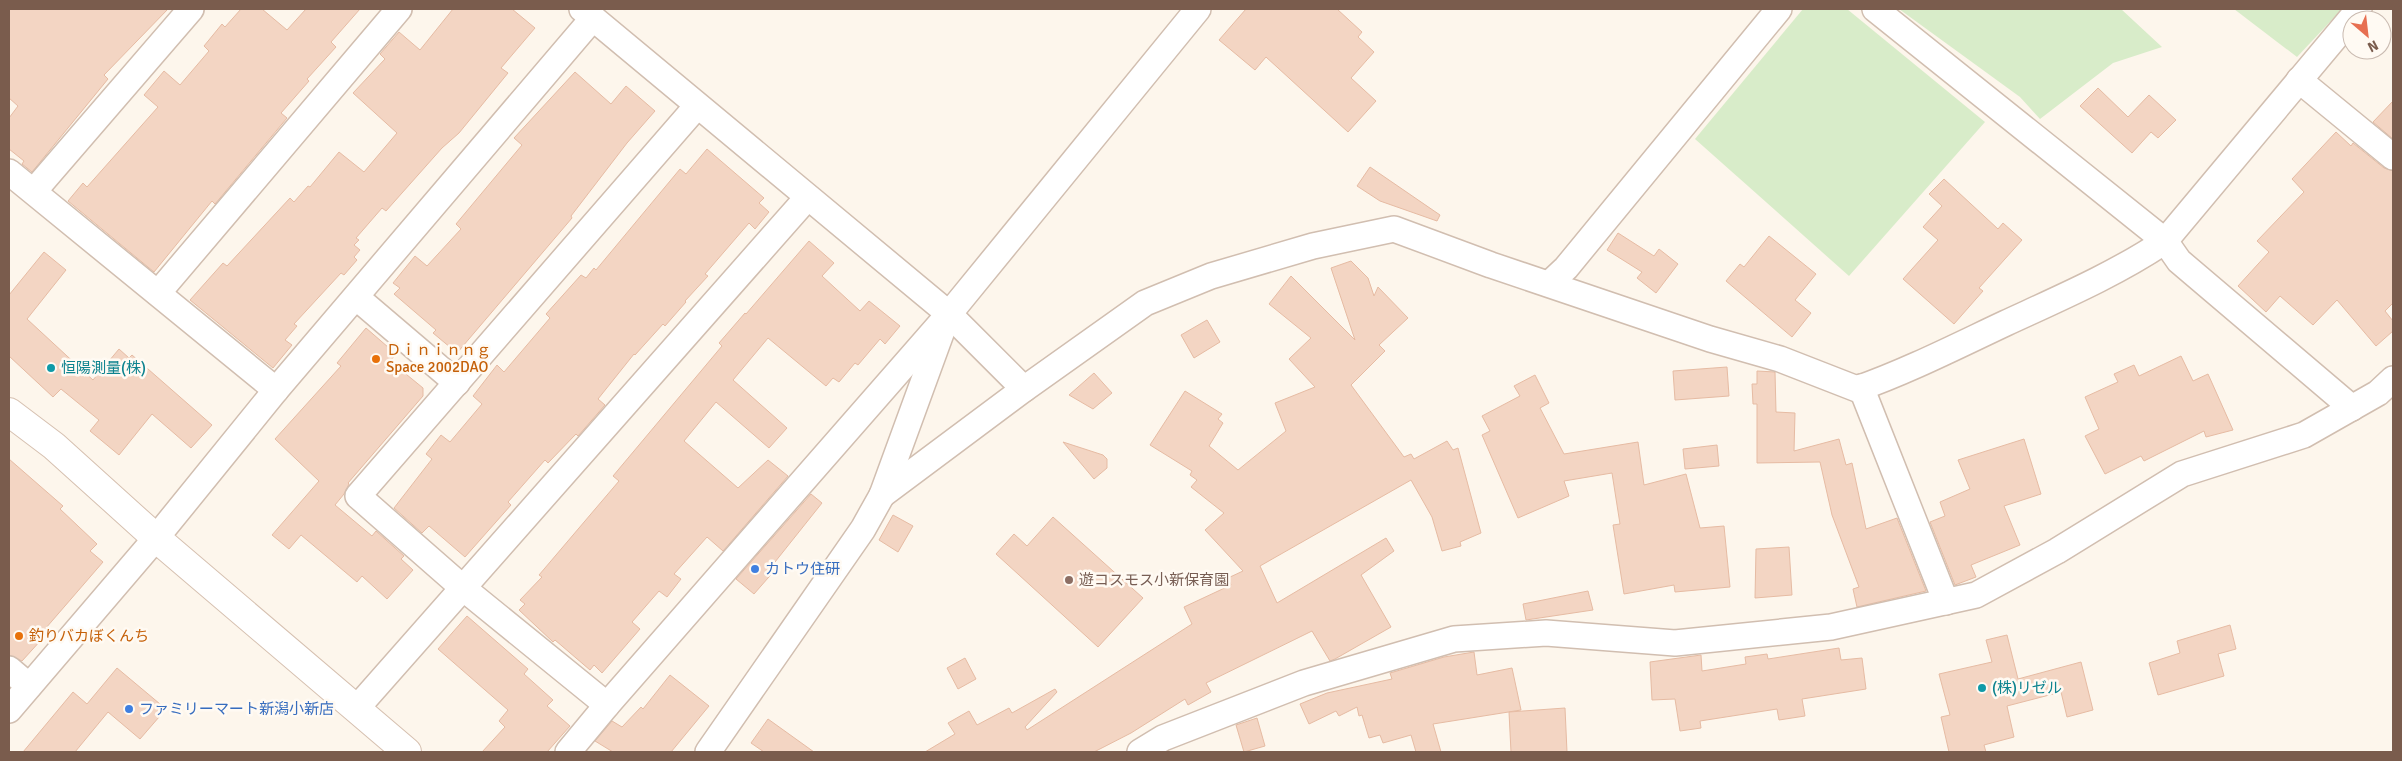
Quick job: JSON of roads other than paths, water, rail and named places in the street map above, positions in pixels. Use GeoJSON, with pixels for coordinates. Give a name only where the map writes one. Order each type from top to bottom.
{"type":"FeatureCollection","features":[{"type":"Feature","properties":{"kind":"street"},"geometry":{"type":"LineString","coordinates":[[34,191],[191,9]]}},
{"type":"Feature","properties":{"kind":"street"},"geometry":{"type":"LineString","coordinates":[[158,293],[399,9]]}},
{"type":"Feature","properties":{"kind":"street"},"geometry":{"type":"LineString","coordinates":[[568,752],[949,314],[1198,9]]}},
{"type":"Feature","properties":{"kind":"street"},"geometry":{"type":"LineString","coordinates":[[1549,284],[1566,268],[1779,9]]}},
{"type":"Feature","properties":{"kind":"street"},"geometry":{"type":"LineString","coordinates":[[1875,9],[2165,241],[2180,261],[2352,408]]}},
{"type":"Feature","properties":{"kind":"street"},"geometry":{"type":"LineString","coordinates":[[882,495],[1024,389],[1145,303],[1211,276],[1313,246],[1394,229],[1710,339],[1780,359],[1856,389],[1904,371],[2066,295],[2140,258],[2165,241],[2359,9]]}},
{"type":"Feature","properties":{"kind":"street"},"geometry":{"type":"LineString","coordinates":[[9,710],[156,538],[588,13],[807,198],[949,314],[1024,389]]}},
{"type":"Feature","properties":{"kind":"street"},"geometry":{"type":"LineString","coordinates":[[2299,80],[2393,157]]}},
{"type":"Feature","properties":{"kind":"street"},"geometry":{"type":"LineString","coordinates":[[607,705],[463,588],[358,496],[698,106]]}},
{"type":"Feature","properties":{"kind":"street"},"geometry":{"type":"LineString","coordinates":[[9,172],[276,390]]}},
{"type":"Feature","properties":{"kind":"street"},"geometry":{"type":"LineString","coordinates":[[356,709],[807,198]]}},
{"type":"Feature","properties":{"kind":"street"},"geometry":{"type":"LineString","coordinates":[[356,296],[456,383]]}},
{"type":"Feature","properties":{"kind":"street"},"geometry":{"type":"LineString","coordinates":[[708,752],[863,529],[882,495],[949,314]]}},
{"type":"Feature","properties":{"kind":"street"},"geometry":{"type":"LineString","coordinates":[[1140,752],[1163,738],[1304,683],[1454,639],[1546,633],[1675,643],[1831,627],[1976,596],[2057,551],[2182,474],[2304,435],[2378,393],[2393,379]]}},
{"type":"Feature","properties":{"kind":"street"},"geometry":{"type":"LineString","coordinates":[[1862,387],[1946,602]]}},
{"type":"Feature","properties":{"kind":"street"},"geometry":{"type":"LineString","coordinates":[[9,412],[54,446],[156,538],[407,752]]}},
{"type":"Feature","properties":{"kind":"street"},"geometry":{"type":"LineString","coordinates":[[9,669],[29,686]]}},
{"type":"Feature","properties":{"kind":"place","name":"Ｄｉｎｉｎｎｇ Space 2002DAO"},"geometry":{"type":"Point","coordinates":[376,359]}},
{"type":"Feature","properties":{"kind":"place","name":"恒陽測量(株)"},"geometry":{"type":"Point","coordinates":[51,368]}},
{"type":"Feature","properties":{"kind":"place","name":"カトウ住研"},"geometry":{"type":"Point","coordinates":[755,569]}},
{"type":"Feature","properties":{"kind":"place","name":"遊コスモス小新保育園"},"geometry":{"type":"Point","coordinates":[1069,580]}},
{"type":"Feature","properties":{"kind":"place","name":"釣りバカぼくんち"},"geometry":{"type":"Point","coordinates":[19,636]}},
{"type":"Feature","properties":{"kind":"place","name":"(株)リゼル"},"geometry":{"type":"Point","coordinates":[1982,688]}},
{"type":"Feature","properties":{"kind":"place","name":"ファミリーマート新潟小新店"},"geometry":{"type":"Point","coordinates":[129,709]}}]}
